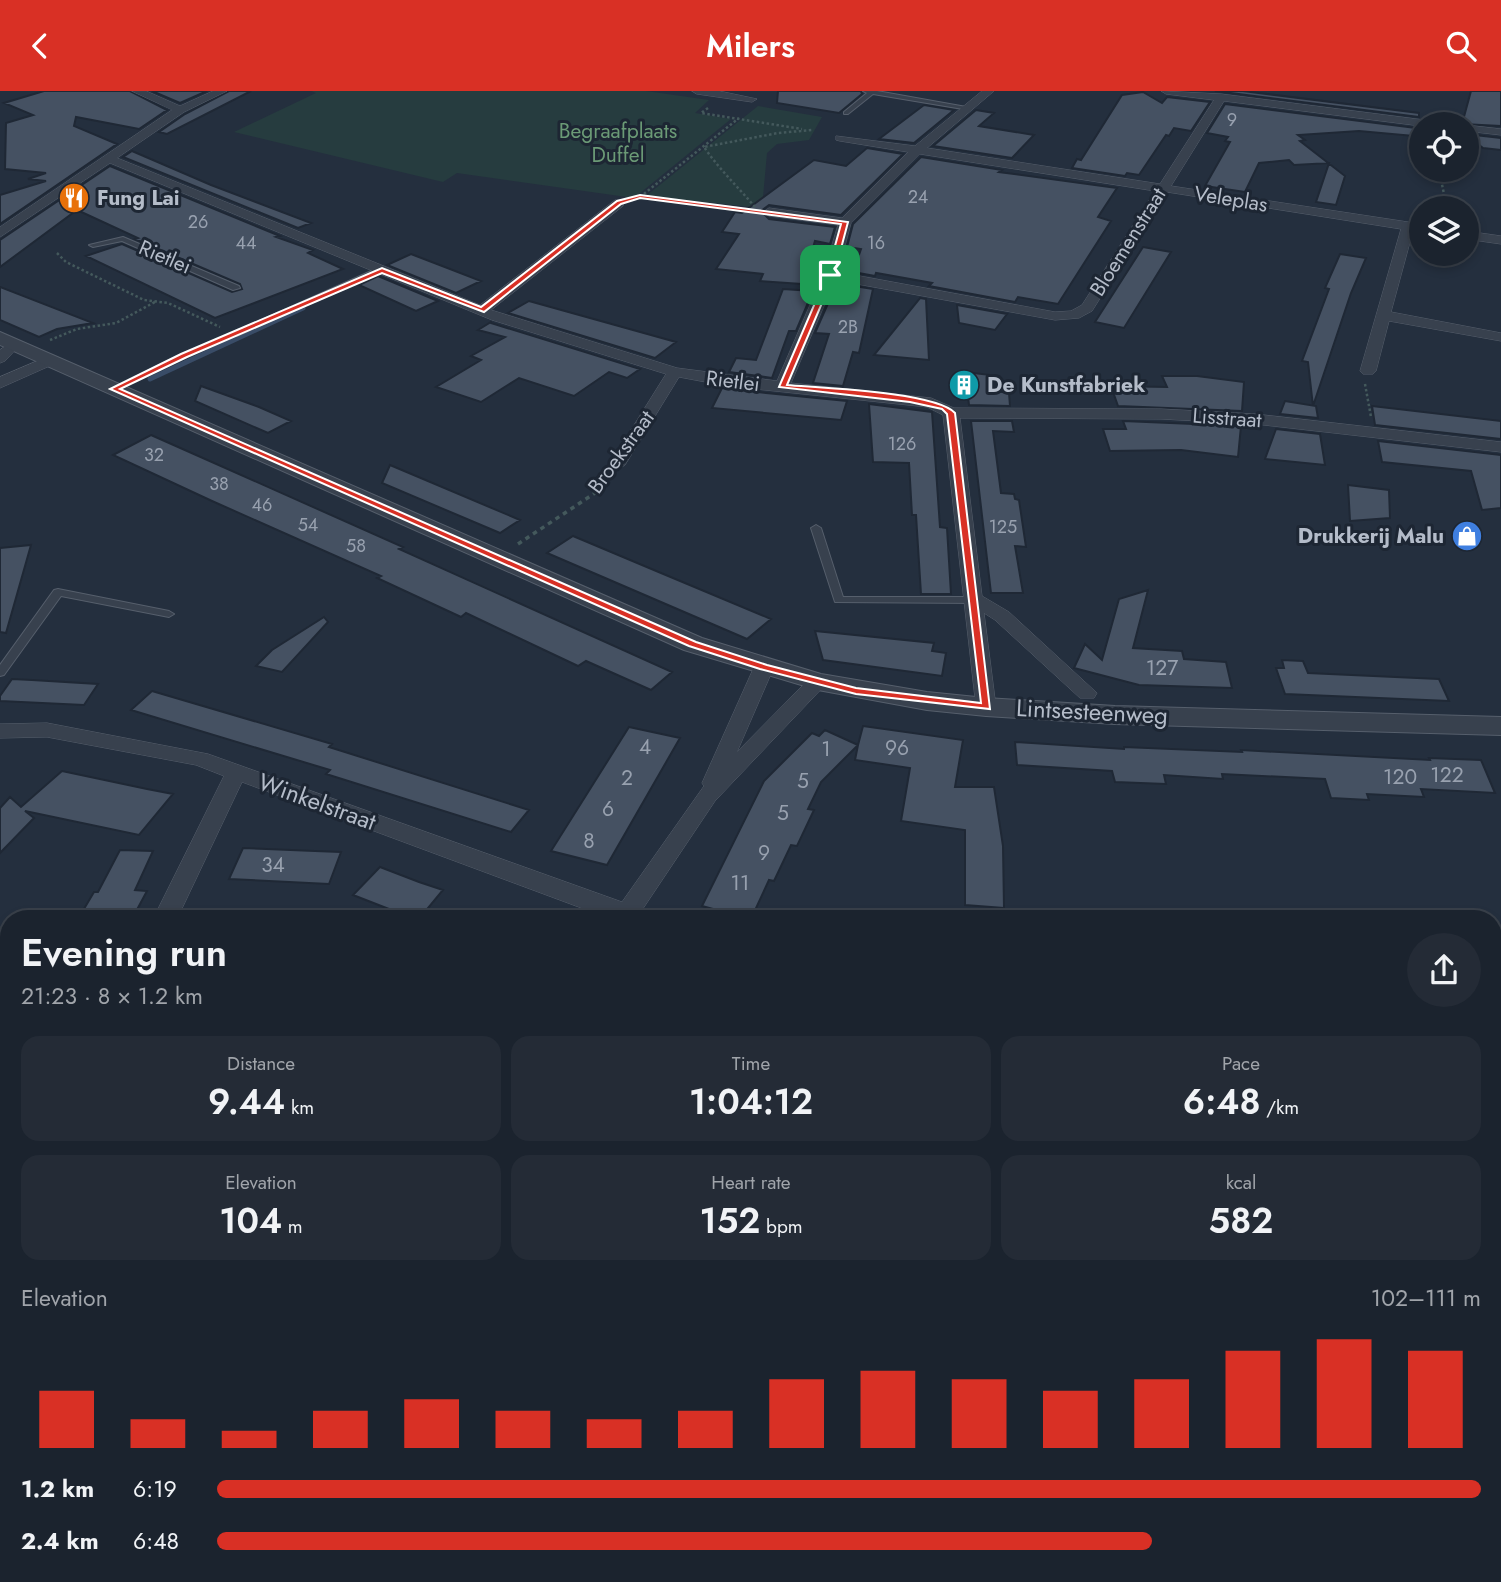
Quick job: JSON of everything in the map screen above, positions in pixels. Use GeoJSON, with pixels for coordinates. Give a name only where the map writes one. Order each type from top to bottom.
{"type":"FeatureCollection","features":[{"type":"Feature","properties":{"kind":"street"},"geometry":{"type":"LineString","coordinates":[[137,91],[180,110]]}},
{"type":"Feature","properties":{"kind":"street"},"geometry":{"type":"LineString","coordinates":[[0,233],[180,110],[222,91]]}},
{"type":"Feature","properties":{"kind":"street"},"geometry":{"type":"LineString","coordinates":[[697,91],[752,99]]}},
{"type":"Feature","properties":{"kind":"street"},"geometry":{"type":"LineString","coordinates":[[737,116],[762,91]]}},
{"type":"Feature","properties":{"kind":"street"},"geometry":{"type":"LineString","coordinates":[[782,387],[830,275],[845,222],[916,151],[989,91]]}},
{"type":"Feature","properties":{"kind":"street"},"geometry":{"type":"LineString","coordinates":[[1166,91],[1409,121]]}},
{"type":"Feature","properties":{"kind":"street","name":"Bloemenstraat"},"geometry":{"type":"LineString","coordinates":[[830,275],[1055,316],[1074,315],[1087,308],[1161,188],[1222,97]]}},
{"type":"Feature","properties":{"kind":"street"},"geometry":{"type":"LineString","coordinates":[[1479,129],[1501,132]]}},
{"type":"Feature","properties":{"kind":"street","name":"Veleplas"},"geometry":{"type":"LineString","coordinates":[[840,138],[1409,226]]}},
{"type":"Feature","properties":{"kind":"street","name":"Rietlei"},"geometry":{"type":"LineString","coordinates":[[109,159],[482,310],[676,372],[727,381],[910,400],[938,405],[951,413]]}},
{"type":"Feature","properties":{"kind":"street"},"geometry":{"type":"LineString","coordinates":[[482,310],[619,203]]}},
{"type":"Feature","properties":{"kind":"street"},"geometry":{"type":"LineString","coordinates":[[769,212],[845,222]]}},
{"type":"Feature","properties":{"kind":"street"},"geometry":{"type":"LineString","coordinates":[[1479,237],[1501,240]]}},
{"type":"Feature","properties":{"kind":"street"},"geometry":{"type":"LineString","coordinates":[[1368,371],[1382,315],[1409,241]]}},
{"type":"Feature","properties":{"kind":"street"},"geometry":{"type":"LineString","coordinates":[[1382,315],[1501,337]]}},
{"type":"Feature","properties":{"kind":"street","name":"Lintsesteenweg"},"geometry":{"type":"LineString","coordinates":[[10,348],[49,361],[114,389],[693,644],[818,682],[927,701],[986,707],[1115,715],[1501,726]]}},
{"type":"Feature","properties":{"kind":"street"},"geometry":{"type":"LineString","coordinates":[[0,383],[49,361]]}},
{"type":"Feature","properties":{"kind":"street","name":"Broekstraat"},"geometry":{"type":"LineString","coordinates":[[617,465],[676,372]]}},
{"type":"Feature","properties":{"kind":"street"},"geometry":{"type":"LineString","coordinates":[[951,413],[976,600],[986,707]]}},
{"type":"Feature","properties":{"kind":"street","name":"Lisstraat"},"geometry":{"type":"LineString","coordinates":[[951,413],[1161,414],[1255,419],[1501,447]]}},
{"type":"Feature","properties":{"kind":"street"},"geometry":{"type":"LineString","coordinates":[[976,600],[1002,616],[1087,693]]}},
{"type":"Feature","properties":{"kind":"street"},"geometry":{"type":"LineString","coordinates":[[707,796],[764,667]]}},
{"type":"Feature","properties":{"kind":"street"},"geometry":{"type":"LineString","coordinates":[[628,910],[707,796],[818,682]]}},
{"type":"Feature","properties":{"kind":"street","name":"Winkelstraat"},"geometry":{"type":"LineString","coordinates":[[0,731],[47,730],[200,759],[608,910]]}},
{"type":"Feature","properties":{"kind":"street"},"geometry":{"type":"LineString","coordinates":[[169,910],[236,773]]}},
{"type":"Feature","properties":{"kind":"lane"},"geometry":{"type":"LineString","coordinates":[[866,91],[901,93],[969,108]]}},
{"type":"Feature","properties":{"kind":"lane"},"geometry":{"type":"LineString","coordinates":[[846,113],[873,91]]}},
{"type":"Feature","properties":{"kind":"lane","name":"Rietlei"},"geometry":{"type":"LineString","coordinates":[[93,245],[123,239],[236,288]]}},
{"type":"Feature","properties":{"kind":"lane"},"geometry":{"type":"LineString","coordinates":[[234,334],[382,270]]}},
{"type":"Feature","properties":{"kind":"lane"},"geometry":{"type":"LineString","coordinates":[[816,528],[839,600],[976,600]]}},
{"type":"Feature","properties":{"kind":"lane"},"geometry":{"type":"LineString","coordinates":[[0,673],[58,592],[169,614]]}},
{"type":"Feature","properties":{"kind":"path"},"geometry":{"type":"LineString","coordinates":[[619,203],[640,197],[704,147],[737,116],[840,138]]}},
{"type":"Feature","properties":{"kind":"path"},"geometry":{"type":"LineString","coordinates":[[704,147],[778,133],[812,130]]}},
{"type":"Feature","properties":{"kind":"path"},"geometry":{"type":"LineString","coordinates":[[704,147],[716,166],[731,178],[748,202],[769,212]]}},
{"type":"Feature","properties":{"kind":"path"},"geometry":{"type":"LineString","coordinates":[[640,197],[769,212]]}},
{"type":"Feature","properties":{"kind":"path"},"geometry":{"type":"LineString","coordinates":[[57,253],[66,262],[144,300],[167,303],[234,334]]}},
{"type":"Feature","properties":{"kind":"path"},"geometry":{"type":"LineString","coordinates":[[10,348],[77,329],[116,323],[156,302]]}},
{"type":"Feature","properties":{"kind":"path"},"geometry":{"type":"LineString","coordinates":[[114,389],[234,334]]}},
{"type":"Feature","properties":{"kind":"path"},"geometry":{"type":"LineString","coordinates":[[1368,371],[1364,377],[1374,432]]}},
{"type":"Feature","properties":{"kind":"path","name":"Broekstraat"},"geometry":{"type":"LineString","coordinates":[[499,557],[596,493],[617,465]]}},
{"type":"Feature","properties":{"kind":"green space","name":"Begraafplaats Duffel"},"geometry":{"type":"Polygon","coordinates":[[[311,91],[646,91],[709,100],[695,113],[731,119],[634,198],[457,173],[443,182],[234,132],[316,93],[311,91]]]}},
{"type":"Feature","properties":{"kind":"green space"},"geometry":{"type":"Polygon","coordinates":[[[758,106],[822,117],[809,140],[777,144],[767,153],[762,208],[646,196],[758,106]]]}},
{"type":"Feature","properties":{"kind":"building"},"geometry":{"type":"Polygon","coordinates":[[[44,91],[130,91],[167,110],[139,129],[76,117],[74,126],[117,144],[0,224],[0,195],[46,181],[28,179],[46,173],[5,169],[6,123],[33,115],[4,103],[44,91]]]}},
{"type":"Feature","properties":{"kind":"building"},"geometry":{"type":"Polygon","coordinates":[[[152,91],[207,91],[180,103],[152,91]]]}},
{"type":"Feature","properties":{"kind":"building"},"geometry":{"type":"Polygon","coordinates":[[[229,91],[251,91],[167,134],[159,132],[185,114],[229,91]]]}},
{"type":"Feature","properties":{"kind":"building"},"geometry":{"type":"Polygon","coordinates":[[[778,91],[861,91],[862,94],[839,113],[777,103],[778,91]]]}},
{"type":"Feature","properties":{"kind":"building"},"geometry":{"type":"Polygon","coordinates":[[[1215,91],[1243,91],[1411,112],[1409,116],[1215,91]]]}},
{"type":"Feature","properties":{"kind":"building"},"geometry":{"type":"Polygon","coordinates":[[[1471,91],[1501,91],[1501,126],[1479,125],[1479,112],[1465,112],[1471,91]]]}},
{"type":"Feature","properties":{"kind":"building"},"geometry":{"type":"Polygon","coordinates":[[[1143,92],[1162,103],[1167,97],[1210,102],[1191,131],[1174,128],[1169,136],[1166,135],[1139,175],[1127,173],[1125,176],[1072,168],[1077,159],[1081,160],[1122,95],[1143,92]]]}},
{"type":"Feature","properties":{"kind":"building"},"geometry":{"type":"Polygon","coordinates":[[[1225,104],[1409,127],[1409,136],[1359,131],[1298,135],[1305,140],[1300,141],[1328,163],[1294,165],[1289,160],[1259,163],[1245,192],[1205,186],[1230,142],[1225,141],[1228,137],[1207,133],[1225,104]]]}},
{"type":"Feature","properties":{"kind":"building"},"geometry":{"type":"Polygon","coordinates":[[[924,105],[954,110],[914,143],[879,139],[924,105]]]}},
{"type":"Feature","properties":{"kind":"building"},"geometry":{"type":"Polygon","coordinates":[[[976,110],[994,113],[979,126],[1034,135],[1012,158],[933,146],[976,110]]]}},
{"type":"Feature","properties":{"kind":"building"},"geometry":{"type":"Polygon","coordinates":[[[1479,135],[1501,138],[1501,150],[1483,148],[1479,145],[1479,135]]]}},
{"type":"Feature","properties":{"kind":"building"},"geometry":{"type":"Polygon","coordinates":[[[867,148],[903,154],[841,215],[769,205],[761,211],[769,219],[835,227],[830,244],[815,241],[802,284],[760,281],[763,274],[716,269],[739,234],[722,232],[735,212],[742,213],[814,160],[846,166],[867,148]]]}},
{"type":"Feature","properties":{"kind":"building"},"geometry":{"type":"Polygon","coordinates":[[[132,151],[311,223],[298,228],[123,157],[132,151]]]}},
{"type":"Feature","properties":{"kind":"building"},"geometry":{"type":"Polygon","coordinates":[[[921,157],[1002,170],[999,172],[1117,188],[1098,217],[1111,221],[1058,304],[1018,297],[1015,302],[929,286],[932,283],[876,273],[875,276],[853,272],[861,249],[847,247],[853,224],[921,157]]]}},
{"type":"Feature","properties":{"kind":"building"},"geometry":{"type":"Polygon","coordinates":[[[1329,163],[1345,176],[1336,205],[1316,202],[1329,163]]]}},
{"type":"Feature","properties":{"kind":"building"},"geometry":{"type":"Polygon","coordinates":[[[110,166],[280,236],[276,237],[313,250],[308,253],[343,269],[215,318],[86,256],[122,244],[232,292],[242,289],[240,284],[135,239],[138,238],[77,210],[0,267],[0,240],[110,166]]]}},
{"type":"Feature","properties":{"kind":"building"},"geometry":{"type":"Polygon","coordinates":[[[1143,247],[1171,252],[1124,328],[1095,322],[1143,247]]]}},
{"type":"Feature","properties":{"kind":"building"},"geometry":{"type":"Polygon","coordinates":[[[411,254],[481,281],[456,293],[387,265],[411,254]]]}},
{"type":"Feature","properties":{"kind":"building"},"geometry":{"type":"Polygon","coordinates":[[[1340,254],[1366,258],[1351,293],[1313,406],[1308,362],[1302,361],[1329,289],[1325,288],[1340,254]]]}},
{"type":"Feature","properties":{"kind":"building"},"geometry":{"type":"Polygon","coordinates":[[[378,276],[438,301],[416,311],[359,285],[378,276]]]}},
{"type":"Feature","properties":{"kind":"building"},"geometry":{"type":"Polygon","coordinates":[[[848,285],[873,289],[859,353],[853,352],[843,386],[813,383],[829,334],[815,333],[833,292],[846,293],[848,285]]]}},
{"type":"Feature","properties":{"kind":"building"},"geometry":{"type":"Polygon","coordinates":[[[0,287],[93,323],[57,329],[39,337],[0,320],[0,287]]]}},
{"type":"Feature","properties":{"kind":"building"},"geometry":{"type":"Polygon","coordinates":[[[783,289],[813,291],[796,331],[789,331],[772,378],[729,372],[736,358],[756,360],[783,289]]]}},
{"type":"Feature","properties":{"kind":"building"},"geometry":{"type":"Polygon","coordinates":[[[920,298],[926,299],[929,360],[874,355],[920,298]]]}},
{"type":"Feature","properties":{"kind":"building"},"geometry":{"type":"Polygon","coordinates":[[[529,301],[676,342],[655,358],[508,313],[529,301]]]}},
{"type":"Feature","properties":{"kind":"building"},"geometry":{"type":"Polygon","coordinates":[[[957,305],[1007,314],[995,330],[959,323],[957,305]]]}},
{"type":"Feature","properties":{"kind":"building"},"geometry":{"type":"Polygon","coordinates":[[[491,322],[640,369],[627,378],[609,372],[574,396],[519,378],[481,402],[436,387],[481,360],[471,356],[505,337],[478,330],[491,322]]]}},
{"type":"Feature","properties":{"kind":"building"},"geometry":{"type":"Polygon","coordinates":[[[965,372],[999,376],[995,391],[1009,393],[1010,406],[969,405],[965,372]]]}},
{"type":"Feature","properties":{"kind":"building"},"geometry":{"type":"Polygon","coordinates":[[[1162,376],[1197,376],[1244,382],[1242,411],[1118,406],[1111,386],[1167,387],[1162,376]]]}},
{"type":"Feature","properties":{"kind":"building"},"geometry":{"type":"Polygon","coordinates":[[[201,386],[291,421],[268,433],[195,401],[201,386]]]}},
{"type":"Feature","properties":{"kind":"building"},"geometry":{"type":"Polygon","coordinates":[[[722,388],[847,401],[841,420],[712,408],[722,388]]]}},
{"type":"Feature","properties":{"kind":"building"},"geometry":{"type":"Polygon","coordinates":[[[1285,401],[1316,406],[1318,418],[1280,414],[1285,401]]]}},
{"type":"Feature","properties":{"kind":"building"},"geometry":{"type":"Polygon","coordinates":[[[869,404],[932,412],[940,527],[947,528],[951,594],[921,594],[916,515],[912,515],[909,463],[873,462],[869,404]]]}},
{"type":"Feature","properties":{"kind":"building"},"geometry":{"type":"Polygon","coordinates":[[[1372,406],[1501,421],[1501,439],[1375,425],[1372,406]]]}},
{"type":"Feature","properties":{"kind":"building"},"geometry":{"type":"Polygon","coordinates":[[[971,421],[1012,421],[1014,432],[993,431],[1001,493],[1014,494],[1015,499],[1019,500],[1026,547],[1015,546],[1023,593],[991,593],[971,421]]]}},
{"type":"Feature","properties":{"kind":"building"},"geometry":{"type":"Polygon","coordinates":[[[1123,421],[1241,426],[1238,457],[1181,450],[1110,451],[1103,429],[1126,429],[1123,421]]]}},
{"type":"Feature","properties":{"kind":"building"},"geometry":{"type":"Polygon","coordinates":[[[1276,429],[1320,434],[1325,465],[1265,459],[1276,429]]]}},
{"type":"Feature","properties":{"kind":"building"},"geometry":{"type":"Polygon","coordinates":[[[151,435],[403,547],[399,549],[672,672],[651,690],[586,661],[578,666],[466,613],[461,617],[377,578],[381,576],[113,455],[151,435]]]}},
{"type":"Feature","properties":{"kind":"building"},"geometry":{"type":"Polygon","coordinates":[[[1378,441],[1501,455],[1501,508],[1482,510],[1471,471],[1382,462],[1378,441]]]}},
{"type":"Feature","properties":{"kind":"building"},"geometry":{"type":"Polygon","coordinates":[[[390,465],[520,520],[500,533],[382,483],[390,465]]]}},
{"type":"Feature","properties":{"kind":"building"},"geometry":{"type":"Polygon","coordinates":[[[1348,485],[1389,490],[1390,518],[1350,521],[1348,485]]]}},
{"type":"Feature","properties":{"kind":"building"},"geometry":{"type":"Polygon","coordinates":[[[573,536],[771,619],[747,639],[547,553],[573,536]]]}},
{"type":"Feature","properties":{"kind":"building"},"geometry":{"type":"Polygon","coordinates":[[[31,545],[6,633],[0,632],[0,548],[31,545]]]}},
{"type":"Feature","properties":{"kind":"building"},"geometry":{"type":"Polygon","coordinates":[[[1148,590],[1133,648],[1182,651],[1184,659],[1226,662],[1232,688],[1139,685],[1074,668],[1085,644],[1102,660],[1119,599],[1148,590]]]}},
{"type":"Feature","properties":{"kind":"building"},"geometry":{"type":"Polygon","coordinates":[[[324,617],[328,622],[282,672],[256,666],[272,650],[324,617]]]}},
{"type":"Feature","properties":{"kind":"building"},"geometry":{"type":"Polygon","coordinates":[[[815,631],[934,643],[932,651],[946,653],[942,676],[823,660],[815,631]]]}},
{"type":"Feature","properties":{"kind":"building"},"geometry":{"type":"Polygon","coordinates":[[[1282,660],[1303,661],[1308,673],[1439,679],[1449,701],[1285,694],[1276,668],[1284,668],[1282,660]]]}},
{"type":"Feature","properties":{"kind":"building"},"geometry":{"type":"Polygon","coordinates":[[[12,679],[98,684],[84,705],[0,701],[0,696],[12,679]]]}},
{"type":"Feature","properties":{"kind":"building"},"geometry":{"type":"Polygon","coordinates":[[[152,691],[332,744],[329,747],[529,810],[511,832],[326,774],[330,770],[131,710],[152,691]]]}},
{"type":"Feature","properties":{"kind":"building"},"geometry":{"type":"Polygon","coordinates":[[[863,726],[963,740],[955,787],[994,787],[1003,846],[1004,908],[965,905],[965,830],[901,821],[910,768],[855,760],[863,726]]]}},
{"type":"Feature","properties":{"kind":"building"},"geometry":{"type":"Polygon","coordinates":[[[629,727],[680,738],[607,865],[551,851],[629,727]]]}},
{"type":"Feature","properties":{"kind":"building"},"geometry":{"type":"Polygon","coordinates":[[[825,730],[858,745],[821,782],[808,809],[814,810],[797,846],[791,845],[774,881],[769,880],[755,910],[717,910],[702,906],[764,781],[812,733],[819,736],[825,730]]]}},
{"type":"Feature","properties":{"kind":"building"},"geometry":{"type":"Polygon","coordinates":[[[1015,742],[1124,749],[1242,752],[1241,750],[1430,760],[1429,758],[1481,760],[1495,793],[1421,789],[1424,797],[1367,794],[1369,800],[1331,798],[1325,779],[1222,774],[1223,779],[1164,775],[1166,784],[1115,782],[1112,771],[1017,765],[1015,742]]]}},
{"type":"Feature","properties":{"kind":"building"},"geometry":{"type":"Polygon","coordinates":[[[62,771],[173,794],[139,835],[25,811],[34,818],[0,853],[0,808],[10,797],[21,807],[62,771]]]}},
{"type":"Feature","properties":{"kind":"building"},"geometry":{"type":"Polygon","coordinates":[[[243,848],[341,852],[329,884],[229,879],[243,848]]]}},
{"type":"Feature","properties":{"kind":"building"},"geometry":{"type":"Polygon","coordinates":[[[120,850],[153,851],[135,890],[147,891],[137,910],[83,910],[94,892],[98,892],[120,850]]]}},
{"type":"Feature","properties":{"kind":"building"},"geometry":{"type":"Polygon","coordinates":[[[380,867],[443,890],[426,910],[391,910],[353,895],[380,867]]]}},
{"type":"Feature","properties":{"kind":"waterway"},"geometry":{"type":"LineString","coordinates":[[150,379],[303,308]]}},
{"type":"Feature","properties":{"kind":"place","name":"Fung Lai"},"geometry":{"type":"Point","coordinates":[74,198]}},
{"type":"Feature","properties":{"kind":"place","name":"De Kunstfabriek"},"geometry":{"type":"Point","coordinates":[964,385]}},
{"type":"Feature","properties":{"kind":"place","name":"Drukkerij Malu"},"geometry":{"type":"Point","coordinates":[1467,536]}},
{"type":"Feature","properties":{"kind":"route"},"geometry":{"type":"LineString","coordinates":[[640,197],[845,222],[830,275],[782,387],[931,403],[951,413],[976,600],[986,707],[856,691],[764,667],[693,644],[114,389],[184,355],[382,270],[482,310],[619,203],[640,197]]}}]}
